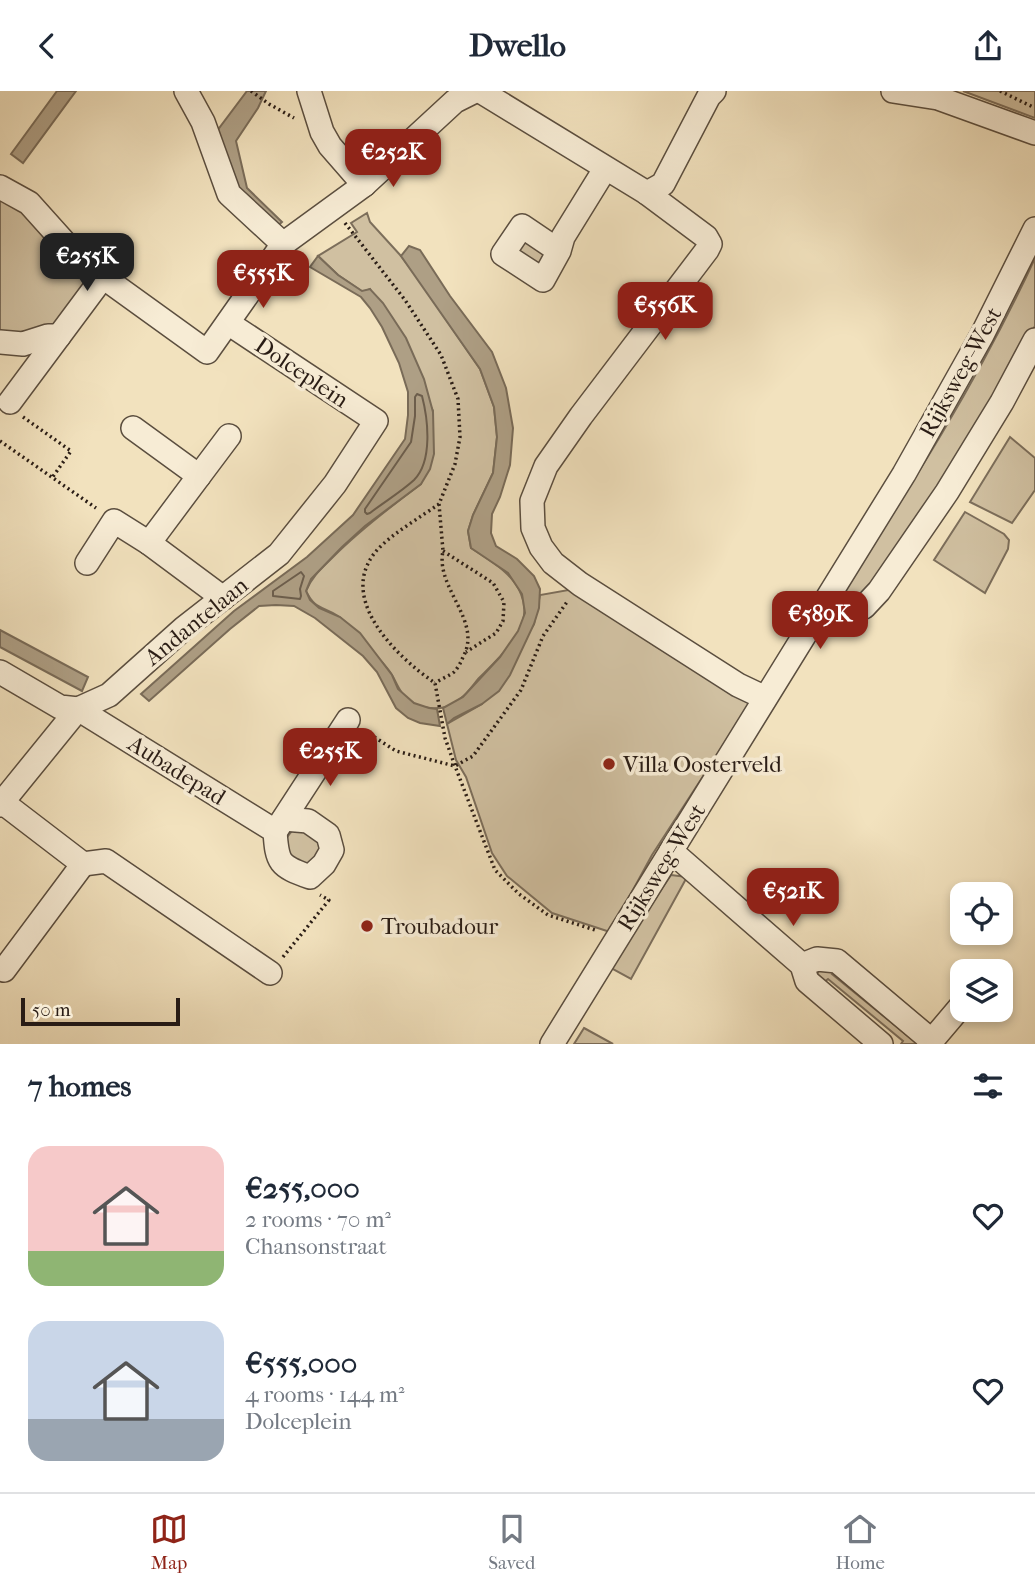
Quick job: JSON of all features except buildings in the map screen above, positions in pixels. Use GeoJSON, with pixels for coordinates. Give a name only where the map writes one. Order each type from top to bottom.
{"type":"FeatureCollection","features":[{"type":"Feature","properties":{"kind":"street"},"geometry":{"type":"LineString","coordinates":[[186,91],[203,122],[229,194],[283,244]]}},
{"type":"Feature","properties":{"kind":"street"},"geometry":{"type":"LineString","coordinates":[[309,91],[322,132],[330,146],[364,185]]}},
{"type":"Feature","properties":{"kind":"street"},"geometry":{"type":"LineString","coordinates":[[0,187],[29,203],[64,242],[103,277],[207,352],[283,244],[364,185],[455,101],[478,91],[646,194],[706,237],[710,244],[546,466],[532,501],[533,528],[541,547],[553,563],[580,585],[764,700]]}},
{"type":"Feature","properties":{"kind":"street"},"geometry":{"type":"LineString","coordinates":[[646,194],[663,184],[714,91]]}},
{"type":"Feature","properties":{"kind":"street"},"geometry":{"type":"LineString","coordinates":[[892,91],[938,98],[1035,133]]}},
{"type":"Feature","properties":{"kind":"street"},"geometry":{"type":"LineString","coordinates":[[559,251],[563,237],[605,170]]}},
{"type":"Feature","properties":{"kind":"street","name":"Rijksweg-West"},"geometry":{"type":"LineString","coordinates":[[552,1044],[904,474],[982,335],[1035,229]]}},
{"type":"Feature","properties":{"kind":"street"},"geometry":{"type":"LineString","coordinates":[[15,408],[59,336],[103,277]]}},
{"type":"Feature","properties":{"kind":"street","name":"Dolceplein"},"geometry":{"type":"LineString","coordinates":[[228,323],[376,421]]}},
{"type":"Feature","properties":{"kind":"street"},"geometry":{"type":"LineString","coordinates":[[0,342],[23,344],[48,336],[59,336]]}},
{"type":"Feature","properties":{"kind":"street"},"geometry":{"type":"LineString","coordinates":[[814,619],[832,620],[864,607],[879,591],[961,469],[1002,402],[1035,340]]}},
{"type":"Feature","properties":{"kind":"street","name":"Andantelaan"},"geometry":{"type":"LineString","coordinates":[[1,803],[78,709],[109,695],[184,628],[279,554],[335,484],[376,421]]}},
{"type":"Feature","properties":{"kind":"street"},"geometry":{"type":"LineString","coordinates":[[133,428],[199,477]]}},
{"type":"Feature","properties":{"kind":"street"},"geometry":{"type":"LineString","coordinates":[[149,544],[229,436]]}},
{"type":"Feature","properties":{"kind":"street"},"geometry":{"type":"LineString","coordinates":[[87,563],[114,521],[223,598]]}},
{"type":"Feature","properties":{"kind":"street","name":"Aubadepad"},"geometry":{"type":"LineString","coordinates":[[0,672],[60,706],[78,709],[279,825]]}},
{"type":"Feature","properties":{"kind":"street"},"geometry":{"type":"LineString","coordinates":[[279,825],[308,821],[328,835],[332,850],[324,864],[310,877],[289,870],[277,854],[279,825],[348,720]]}},
{"type":"Feature","properties":{"kind":"street"},"geometry":{"type":"LineString","coordinates":[[1,803],[83,864],[106,861],[270,972]]}},
{"type":"Feature","properties":{"kind":"street"},"geometry":{"type":"LineString","coordinates":[[671,851],[802,965],[807,981],[881,1044]]}},
{"type":"Feature","properties":{"kind":"street"},"geometry":{"type":"LineString","coordinates":[[4,970],[83,864]]}},
{"type":"Feature","properties":{"kind":"street"},"geometry":{"type":"LineString","coordinates":[[802,965],[817,959],[837,961],[930,1043],[950,1019]]}},
{"type":"Feature","properties":{"kind":"path"},"geometry":{"type":"LineString","coordinates":[[251,91],[269,104]]}},
{"type":"Feature","properties":{"kind":"path"},"geometry":{"type":"LineString","coordinates":[[1000,91],[1035,108]]}},
{"type":"Feature","properties":{"kind":"path"},"geometry":{"type":"LineString","coordinates":[[333,208],[413,311],[441,355],[458,399],[460,437],[455,464],[439,504],[443,551],[441,559],[446,580],[466,624],[466,652],[456,671],[435,683]]}},
{"type":"Feature","properties":{"kind":"path"},"geometry":{"type":"LineString","coordinates":[[15,408],[71,451],[52,478]]}},
{"type":"Feature","properties":{"kind":"path"},"geometry":{"type":"LineString","coordinates":[[0,441],[114,521]]}},
{"type":"Feature","properties":{"kind":"path"},"geometry":{"type":"LineString","coordinates":[[439,504],[381,546],[365,569],[362,589],[368,609],[379,631],[394,649],[435,683],[445,738],[495,870],[519,894],[548,915],[618,938]]}},
{"type":"Feature","properties":{"kind":"path"},"geometry":{"type":"LineString","coordinates":[[443,551],[493,583],[503,602],[503,621],[496,633],[466,652]]}},
{"type":"Feature","properties":{"kind":"path"},"geometry":{"type":"LineString","coordinates":[[348,720],[396,751],[455,767],[472,756],[520,690],[543,636],[580,585]]}},
{"type":"Feature","properties":{"kind":"path"},"geometry":{"type":"LineString","coordinates":[[270,972],[329,900]]}},
{"type":"Feature","properties":{"kind":"shaded area"},"geometry":{"type":"Polygon","coordinates":[[[963,91],[1035,91],[1035,118],[963,91]]]}},
{"type":"Feature","properties":{"kind":"shaded area"},"geometry":{"type":"Polygon","coordinates":[[[0,198],[16,205],[87,273],[90,283],[58,322],[29,334],[0,337],[0,198]]]}},
{"type":"Feature","properties":{"kind":"shaded area"},"geometry":{"type":"Polygon","coordinates":[[[367,213],[370,222],[416,276],[480,369],[494,407],[497,437],[493,473],[468,531],[471,548],[499,567],[517,586],[524,606],[524,618],[520,630],[505,652],[463,697],[442,708],[424,707],[406,698],[385,665],[346,622],[316,605],[306,591],[311,581],[343,547],[421,484],[433,411],[370,289],[363,292],[338,275],[318,256],[357,232],[351,223],[367,213]]]}},
{"type":"Feature","properties":{"kind":"shaded area"},"geometry":{"type":"Polygon","coordinates":[[[526,234],[553,251],[541,269],[515,252],[526,234]]]}},
{"type":"Feature","properties":{"kind":"shaded area"},"geometry":{"type":"Polygon","coordinates":[[[1035,258],[1035,326],[1001,386],[888,565],[857,600],[841,606],[838,599],[967,390],[1035,258]]]}},
{"type":"Feature","properties":{"kind":"shaded area"},"geometry":{"type":"Polygon","coordinates":[[[1010,437],[1035,458],[1035,490],[1012,523],[970,502],[1010,437]]]}},
{"type":"Feature","properties":{"kind":"shaded area"},"geometry":{"type":"Polygon","coordinates":[[[965,512],[1004,534],[1009,540],[1008,549],[985,593],[934,560],[965,512]]]}},
{"type":"Feature","properties":{"kind":"shaded area"},"geometry":{"type":"Polygon","coordinates":[[[574,589],[655,646],[750,704],[652,855],[610,932],[552,913],[507,876],[492,853],[466,777],[456,760],[447,724],[482,704],[534,624],[540,595],[574,589]]]}},
{"type":"Feature","properties":{"kind":"shaded area"},"geometry":{"type":"Polygon","coordinates":[[[304,828],[322,843],[320,855],[305,866],[293,863],[284,841],[292,831],[304,828]]]}},
{"type":"Feature","properties":{"kind":"shaded area"},"geometry":{"type":"Polygon","coordinates":[[[671,875],[687,877],[631,979],[609,967],[671,875]]]}},
{"type":"Feature","properties":{"kind":"shaded area"},"geometry":{"type":"Polygon","coordinates":[[[819,969],[836,969],[832,974],[908,1036],[912,1033],[921,1044],[901,1044],[903,1041],[828,979],[823,983],[817,975],[819,969]]]}},
{"type":"Feature","properties":{"kind":"shaded area"},"geometry":{"type":"Polygon","coordinates":[[[584,1028],[613,1044],[574,1044],[584,1028]]]}},
{"type":"Feature","properties":{"kind":"water"},"geometry":{"type":"Polygon","coordinates":[[[57,91],[76,91],[23,163],[11,154],[57,91]]]}},
{"type":"Feature","properties":{"kind":"water"},"geometry":{"type":"Polygon","coordinates":[[[247,91],[266,91],[236,141],[247,188],[282,222],[274,229],[233,187],[217,131],[247,91]]]}},
{"type":"Feature","properties":{"kind":"water"},"geometry":{"type":"Polygon","coordinates":[[[409,246],[420,250],[492,352],[506,388],[513,428],[510,465],[492,514],[491,533],[496,546],[517,559],[534,576],[540,589],[539,608],[534,624],[510,675],[499,691],[447,724],[443,708],[463,697],[500,657],[518,631],[525,613],[522,594],[508,573],[471,548],[468,531],[493,473],[497,437],[494,407],[480,369],[401,256],[409,246]]]}},
{"type":"Feature","properties":{"kind":"water"},"geometry":{"type":"Polygon","coordinates":[[[318,256],[338,275],[362,291],[370,289],[383,303],[406,338],[424,379],[433,412],[434,454],[430,469],[421,484],[342,547],[311,579],[306,591],[310,600],[319,608],[340,617],[360,633],[392,675],[398,689],[414,703],[437,709],[440,726],[408,718],[396,708],[377,672],[363,656],[315,618],[294,606],[259,606],[149,701],[141,694],[234,611],[307,557],[353,515],[405,439],[408,392],[399,363],[382,327],[361,297],[310,267],[318,256]]]}},
{"type":"Feature","properties":{"kind":"water"},"geometry":{"type":"Polygon","coordinates":[[[0,630],[88,677],[82,691],[0,647],[0,630]]]}},
{"type":"Feature","properties":{"kind":"place","name":"Villa Oosterveld"},"geometry":{"type":"Point","coordinates":[609,764]}},
{"type":"Feature","properties":{"kind":"place","name":"Troubadour"},"geometry":{"type":"Point","coordinates":[367,926]}}]}
